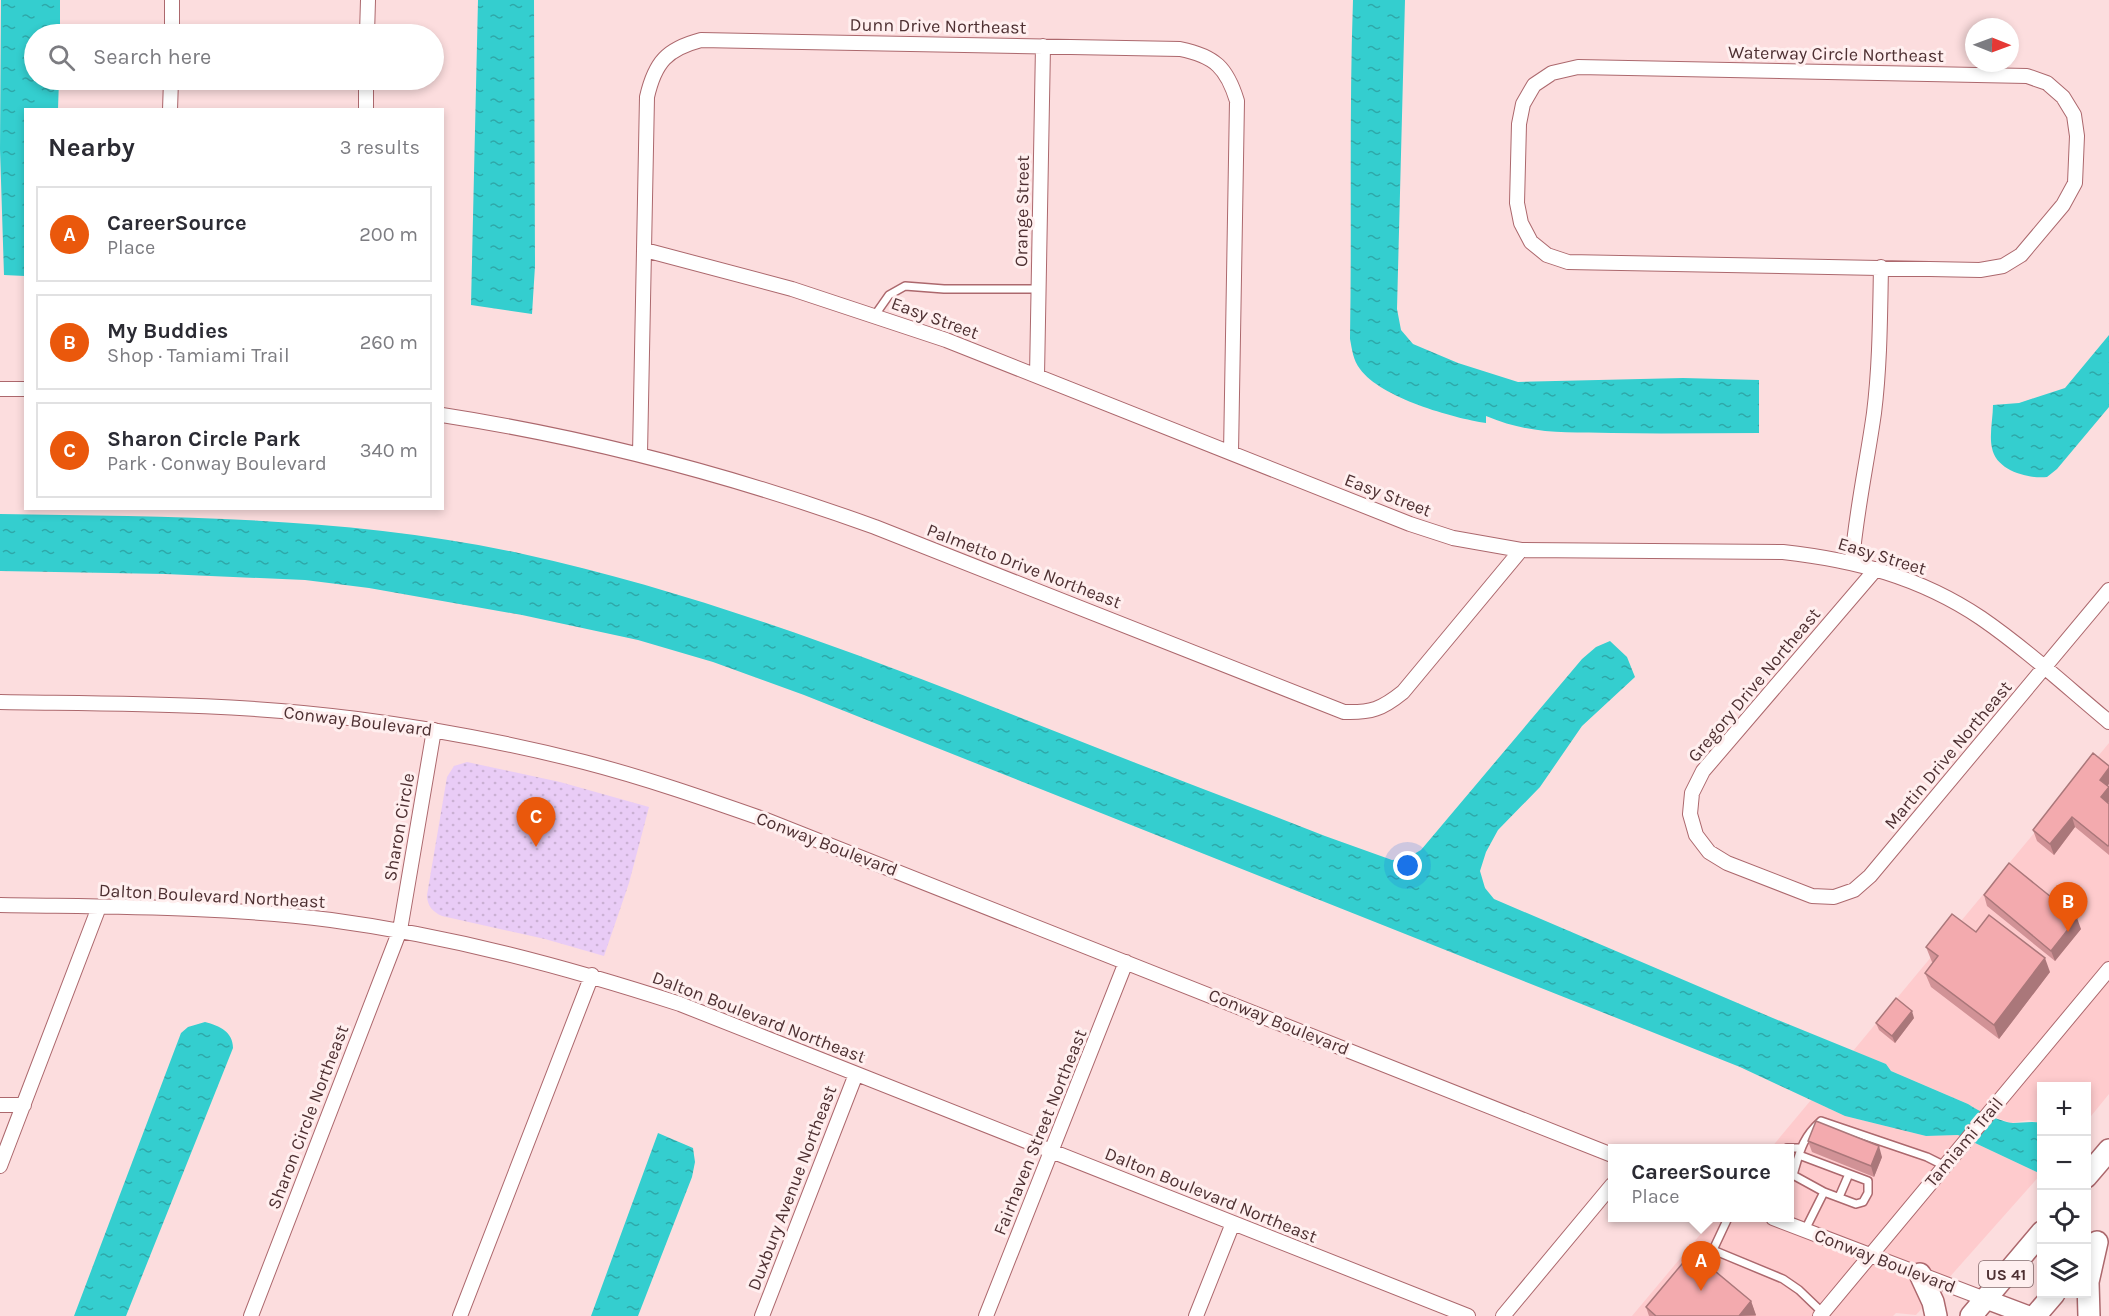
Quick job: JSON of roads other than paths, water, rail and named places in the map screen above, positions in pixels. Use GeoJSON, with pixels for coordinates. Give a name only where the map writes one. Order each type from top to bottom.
{"type":"FeatureCollection","features":[{"type":"Feature","properties":{"kind":"main road"},"geometry":{"type":"LineString","coordinates":[[2091,1171],[2109,1150]]}},
{"type":"Feature","properties":{"kind":"main road","name":"US 41"},"geometry":{"type":"LineString","coordinates":[[1971,1316],[2037,1238]]}},
{"type":"Feature","properties":{"kind":"main road"},"geometry":{"type":"LineString","coordinates":[[2089,1316],[2088,1282],[2097,1241]]}},
{"type":"Feature","properties":{"kind":"main road"},"geometry":{"type":"LineString","coordinates":[[1920,1274],[1933,1302],[1936,1316]]}},
{"type":"Feature","properties":{"kind":"main road","name":"US 41"},"geometry":{"type":"LineString","coordinates":[[2035,1316],[2050,1298]]}},
{"type":"Feature","properties":{"kind":"street"},"geometry":{"type":"LineString","coordinates":[[172,0],[172,24]]}},
{"type":"Feature","properties":{"kind":"street"},"geometry":{"type":"LineString","coordinates":[[367,24],[368,0]]}},
{"type":"Feature","properties":{"kind":"street","name":"Dunn Drive Northeast"},"geometry":{"type":"LineString","coordinates":[[640,454],[648,97],[652,76],[663,58],[680,45],[701,40],[1180,49],[1201,53],[1218,64],[1231,81],[1237,101],[1231,453]]}},
{"type":"Feature","properties":{"kind":"street","name":"Orange Street"},"geometry":{"type":"LineString","coordinates":[[1037,376],[1043,46]]}},
{"type":"Feature","properties":{"kind":"street","name":"Waterway Circle Northeast"},"geometry":{"type":"LineString","coordinates":[[1578,67],[2027,76],[2047,83],[2063,97],[2074,115],[2077,136],[2075,183],[2063,205],[2021,255],[2003,266],[1980,270],[1881,267],[1568,262],[1547,255],[1531,242],[1521,223],[1517,203],[1519,124],[1523,104],[1534,85],[1552,73],[1578,67]]}},
{"type":"Feature","properties":{"kind":"street"},"geometry":{"type":"LineString","coordinates":[[170,108],[171,90]]}},
{"type":"Feature","properties":{"kind":"street"},"geometry":{"type":"LineString","coordinates":[[366,90],[366,108]]}},
{"type":"Feature","properties":{"kind":"street","name":"Easy Street"},"geometry":{"type":"LineString","coordinates":[[645,250],[792,289],[876,315],[1432,532],[1453,538],[1521,550],[1783,552],[1852,562],[1876,569],[1918,584],[1979,617],[2109,722]]}},
{"type":"Feature","properties":{"kind":"street"},"geometry":{"type":"LineString","coordinates":[[1852,562],[1856,521],[1874,409],[1880,334],[1881,267]]}},
{"type":"Feature","properties":{"kind":"street"},"geometry":{"type":"LineString","coordinates":[[0,389],[24,389]]}},
{"type":"Feature","properties":{"kind":"street","name":"Palmetto Drive Northeast"},"geometry":{"type":"LineString","coordinates":[[444,415],[568,437],[735,480],[875,527],[1344,712],[1365,712],[1386,706],[1403,692],[1521,550]]}},
{"type":"Feature","properties":{"kind":"street","name":"Gregory Drive Northeast"},"geometry":{"type":"LineString","coordinates":[[1790,887],[1727,863],[1709,852],[1696,835],[1693,825],[1690,814],[1692,793],[1703,771],[1876,569]]}},
{"type":"Feature","properties":{"kind":"street","name":"Martin Drive Northeast"},"geometry":{"type":"LineString","coordinates":[[1790,887],[1812,896],[1834,897],[1854,890],[1870,876],[2109,590]]}},
{"type":"Feature","properties":{"kind":"street","name":"Conway Boulevard"},"geometry":{"type":"LineString","coordinates":[[0,702],[199,706],[262,709],[356,718],[434,730],[586,762],[676,789],[766,820],[1608,1153]]}},
{"type":"Feature","properties":{"kind":"street","name":"Sharon Circle"},"geometry":{"type":"LineString","coordinates":[[400,930],[434,730]]}},
{"type":"Feature","properties":{"kind":"street","name":"Dalton Boulevard Northeast"},"geometry":{"type":"LineString","coordinates":[[0,905],[247,912],[330,920],[400,930],[511,953],[592,975],[680,1004],[1468,1316]]}},
{"type":"Feature","properties":{"kind":"street"},"geometry":{"type":"LineString","coordinates":[[0,1166],[99,907]]}},
{"type":"Feature","properties":{"kind":"street","name":"Sharon Circle Northeast"},"geometry":{"type":"LineString","coordinates":[[251,1316],[400,930]]}},
{"type":"Feature","properties":{"kind":"street","name":"Fairhaven Street Northeast"},"geometry":{"type":"LineString","coordinates":[[986,1316],[1126,962]]}},
{"type":"Feature","properties":{"kind":"street","name":"Tamiami Trail"},"geometry":{"type":"LineString","coordinates":[[1822,1314],[2109,969]]}},
{"type":"Feature","properties":{"kind":"street"},"geometry":{"type":"LineString","coordinates":[[460,1316],[592,975]]}},
{"type":"Feature","properties":{"kind":"street","name":"Duxbury Avenue Northeast"},"geometry":{"type":"LineString","coordinates":[[762,1316],[856,1074]]}},
{"type":"Feature","properties":{"kind":"street"},"geometry":{"type":"LineString","coordinates":[[0,1105],[24,1105]]}},
{"type":"Feature","properties":{"kind":"street"},"geometry":{"type":"LineString","coordinates":[[1503,1316],[1608,1190]]}},
{"type":"Feature","properties":{"kind":"street","name":"Conway Boulevard"},"geometry":{"type":"LineString","coordinates":[[1784,1222],[2030,1316]]}},
{"type":"Feature","properties":{"kind":"street"},"geometry":{"type":"LineString","coordinates":[[1197,1316],[1233,1223]]}},
{"type":"Feature","properties":{"kind":"lane"},"geometry":{"type":"LineString","coordinates":[[876,315],[890,295],[905,286],[944,289],[1039,289]]}},
{"type":"Feature","properties":{"kind":"lane"},"geometry":{"type":"LineString","coordinates":[[1794,1166],[1808,1133],[1821,1121],[1875,1143],[1927,1156],[1945,1166]]}},
{"type":"Feature","properties":{"kind":"lane"},"geometry":{"type":"LineString","coordinates":[[1835,1138],[1840,1128]]}},
{"type":"Feature","properties":{"kind":"lane"},"geometry":{"type":"LineString","coordinates":[[1794,1150],[1850,1174],[1859,1174],[1868,1181],[1868,1193],[1863,1202],[1856,1204],[1824,1192],[1794,1176]]}},
{"type":"Feature","properties":{"kind":"lane"},"geometry":{"type":"LineString","coordinates":[[1839,1197],[1850,1174]]}},
{"type":"Feature","properties":{"kind":"lane"},"geometry":{"type":"LineString","coordinates":[[1805,1230],[1824,1192]]}},
{"type":"Feature","properties":{"kind":"lane"},"geometry":{"type":"LineString","coordinates":[[1713,1250],[1726,1222]]}},
{"type":"Feature","properties":{"kind":"lane"},"geometry":{"type":"LineString","coordinates":[[1686,1271],[1701,1253],[1713,1250],[1783,1279],[1799,1290],[1822,1314]]}},
{"type":"Feature","properties":{"kind":"water"},"geometry":{"type":"Polygon","coordinates":[[[1,0],[60,0],[60,24],[24,24],[24,90],[59,90],[58,108],[24,108],[24,276],[4,275],[0,149],[1,0]]]}},
{"type":"Feature","properties":{"kind":"water"},"geometry":{"type":"Polygon","coordinates":[[[478,0],[534,0],[535,266],[532,314],[471,305],[478,0]]]}},
{"type":"Feature","properties":{"kind":"water"},"geometry":{"type":"Polygon","coordinates":[[[1353,0],[1405,0],[1397,309],[1401,330],[1413,344],[1458,363],[1518,382],[1683,378],[1759,380],[1759,433],[1563,432],[1518,427],[1486,416],[1486,423],[1455,417],[1400,398],[1370,379],[1360,369],[1354,358],[1350,339],[1353,0]]]}},
{"type":"Feature","properties":{"kind":"water"},"geometry":{"type":"Polygon","coordinates":[[[2109,335],[2109,407],[2057,469],[2047,477],[2031,477],[2006,468],[1995,456],[1992,448],[1993,405],[2019,403],[2065,388],[2109,335]]]}},
{"type":"Feature","properties":{"kind":"water"},"geometry":{"type":"Polygon","coordinates":[[[0,514],[197,518],[328,525],[459,541],[523,554],[662,590],[798,634],[1392,860],[1407,858],[1421,850],[1582,659],[1596,647],[1610,641],[1627,657],[1635,677],[1582,726],[1540,787],[1498,830],[1486,852],[1480,871],[1485,888],[1494,899],[1886,1064],[1891,1071],[1968,1104],[1990,1116],[2013,1123],[2037,1123],[2037,1172],[1958,1135],[1926,1136],[1845,1116],[1740,1067],[804,695],[713,662],[638,640],[522,615],[369,588],[305,580],[165,574],[0,571],[0,514]]]}},
{"type":"Feature","properties":{"kind":"water"},"geometry":{"type":"Polygon","coordinates":[[[205,1022],[225,1031],[231,1038],[233,1048],[126,1316],[74,1316],[181,1033],[188,1027],[205,1022]]]}},
{"type":"Feature","properties":{"kind":"water"},"geometry":{"type":"Polygon","coordinates":[[[658,1133],[693,1148],[695,1162],[692,1177],[638,1316],[591,1316],[658,1133]]]}},
{"type":"Feature","properties":{"kind":"place","name":"Sharon Circle Park"},"geometry":{"type":"Point","coordinates":[536,847]}},
{"type":"Feature","properties":{"kind":"place","name":"My Buddies"},"geometry":{"type":"Point","coordinates":[2068,932]}},
{"type":"Feature","properties":{"kind":"place","name":"CareerSource"},"geometry":{"type":"Point","coordinates":[1701,1291]}}]}
